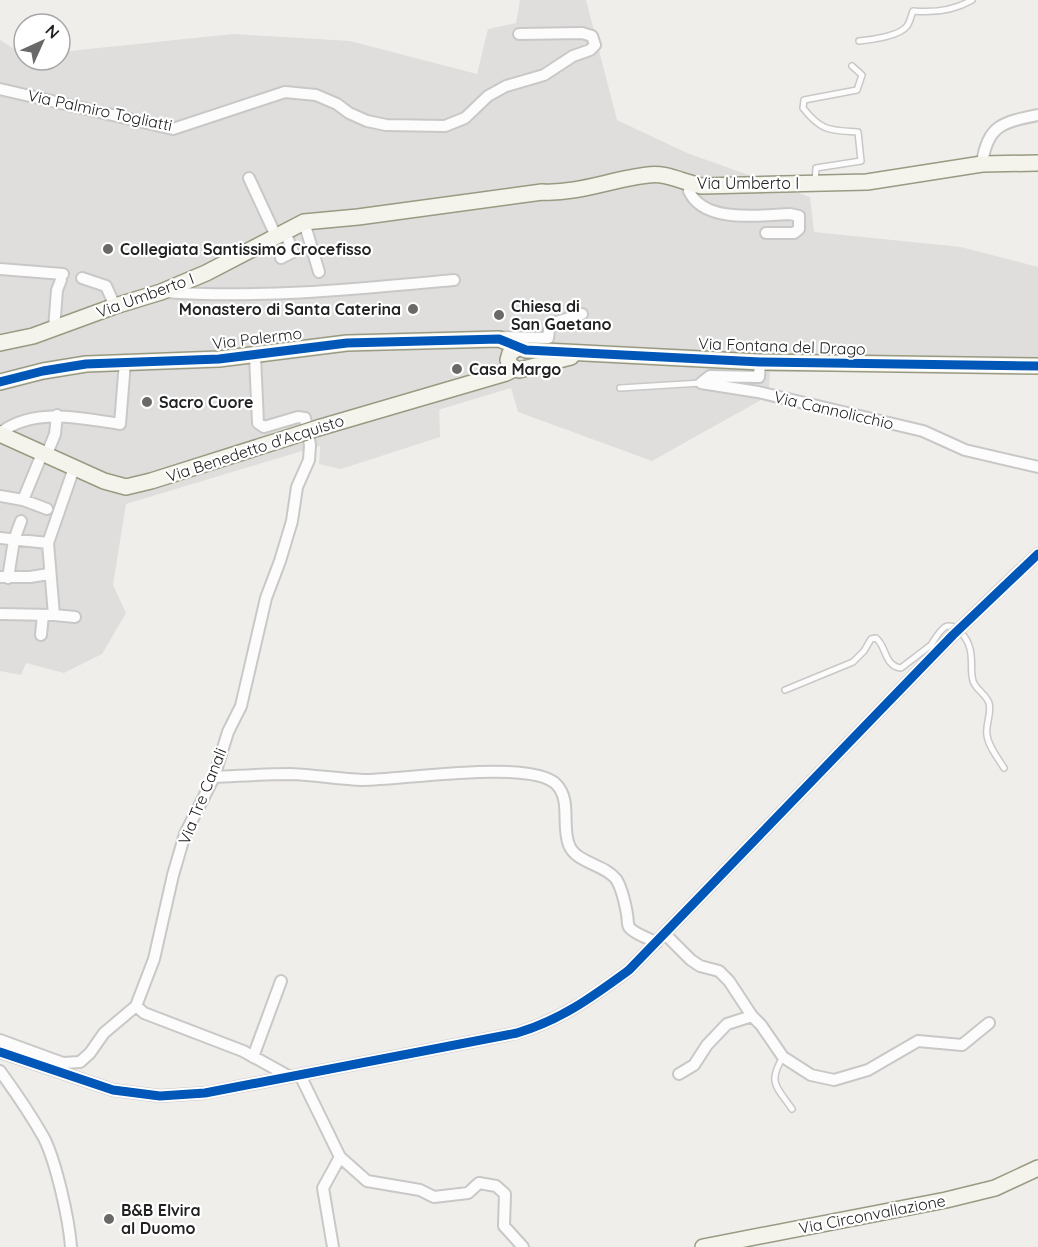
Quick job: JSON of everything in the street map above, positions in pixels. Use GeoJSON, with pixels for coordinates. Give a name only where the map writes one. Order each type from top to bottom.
{"type":"FeatureCollection","features":[{"type":"Feature","properties":{"kind":"street","name":"Via Palmiro Togliatti"},"geometry":{"type":"LineString","coordinates":[[0,89],[172,129],[285,92],[316,94],[367,121],[386,125],[445,126],[465,118],[488,96],[506,86],[544,75],[595,45],[592,36],[582,33],[519,33]]}},
{"type":"Feature","properties":{"kind":"street"},"geometry":{"type":"LineString","coordinates":[[982,164],[992,133],[1008,121],[1038,115]]}},
{"type":"Feature","properties":{"kind":"street","name":"Via Umberto I"},"geometry":{"type":"LineString","coordinates":[[0,340],[33,336],[161,292],[202,275],[304,222],[542,192],[560,193],[650,174],[681,179],[702,186],[867,182],[982,164],[1038,163]]}},
{"type":"Feature","properties":{"kind":"street"},"geometry":{"type":"LineString","coordinates":[[249,178],[280,234],[293,252],[281,258]]}},
{"type":"Feature","properties":{"kind":"street"},"geometry":{"type":"LineString","coordinates":[[692,184],[689,191],[692,198],[702,207],[722,214],[799,216],[799,229],[794,233],[766,233]]}},
{"type":"Feature","properties":{"kind":"street"},"geometry":{"type":"LineString","coordinates":[[304,222],[319,272]]}},
{"type":"Feature","properties":{"kind":"street"},"geometry":{"type":"LineString","coordinates":[[0,269],[62,277],[57,290],[54,329]]}},
{"type":"Feature","properties":{"kind":"street"},"geometry":{"type":"LineString","coordinates":[[82,278],[106,286],[115,306]]}},
{"type":"Feature","properties":{"kind":"street"},"geometry":{"type":"LineString","coordinates":[[161,292],[232,296],[321,293],[454,280]]}},
{"type":"Feature","properties":{"kind":"street"},"geometry":{"type":"LineString","coordinates":[[499,339],[500,337],[548,338],[550,324],[582,314]]}},
{"type":"Feature","properties":{"kind":"street","name":"Via Palermo"},"geometry":{"type":"LineString","coordinates":[[0,382],[43,371],[86,364],[219,359],[347,343],[499,339],[522,349]]}},
{"type":"Feature","properties":{"kind":"street"},"geometry":{"type":"LineString","coordinates":[[520,368],[509,363],[508,356],[512,350],[522,349]]}},
{"type":"Feature","properties":{"kind":"street","name":"Via Fontana del Drago"},"geometry":{"type":"LineString","coordinates":[[522,349],[760,362],[1038,366]]}},
{"type":"Feature","properties":{"kind":"street","name":"Via Fontana del Drago"},"geometry":{"type":"LineString","coordinates":[[520,368],[591,352]]}},
{"type":"Feature","properties":{"kind":"street"},"geometry":{"type":"LineString","coordinates":[[255,356],[258,423],[264,427],[298,417],[305,418],[313,430]]}},
{"type":"Feature","properties":{"kind":"street"},"geometry":{"type":"LineString","coordinates":[[0,433],[11,424],[57,415],[120,424],[125,362]]}},
{"type":"Feature","properties":{"kind":"street","name":"Via Cannolicchio"},"geometry":{"type":"LineString","coordinates":[[701,383],[710,376],[759,377],[760,362]]}},
{"type":"Feature","properties":{"kind":"street","name":"Via Benedetto d'Acquisto"},"geometry":{"type":"LineString","coordinates":[[0,433],[104,482],[126,487],[152,482],[287,438],[520,368]]}},
{"type":"Feature","properties":{"kind":"street","name":"Via Cannolicchio"},"geometry":{"type":"LineString","coordinates":[[701,383],[758,392],[923,431],[965,450],[1038,467]]}},
{"type":"Feature","properties":{"kind":"street"},"geometry":{"type":"LineString","coordinates":[[23,500],[55,434],[57,415]]}},
{"type":"Feature","properties":{"kind":"street","name":"Via Tre Canali"},"geometry":{"type":"LineString","coordinates":[[0,1040],[63,1063],[80,1062],[90,1053],[104,1033],[136,1006],[154,959],[185,834],[214,777],[228,732],[241,706],[266,598],[292,521],[297,487],[309,460],[313,430]]}},
{"type":"Feature","properties":{"kind":"street"},"geometry":{"type":"LineString","coordinates":[[41,635],[49,615],[48,543],[53,511],[74,468]]}},
{"type":"Feature","properties":{"kind":"street"},"geometry":{"type":"LineString","coordinates":[[0,496],[23,500],[53,511]]}},
{"type":"Feature","properties":{"kind":"street"},"geometry":{"type":"LineString","coordinates":[[21,521],[4,578],[49,574]]}},
{"type":"Feature","properties":{"kind":"street"},"geometry":{"type":"LineString","coordinates":[[0,538],[48,543]]}},
{"type":"Feature","properties":{"kind":"street"},"geometry":{"type":"LineString","coordinates":[[0,1052],[113,1090],[160,1096],[205,1094],[517,1033],[542,1026],[570,1011],[629,970],[934,648],[953,634],[1038,554]]}},
{"type":"Feature","properties":{"kind":"street"},"geometry":{"type":"LineString","coordinates":[[0,614],[75,617]]}},
{"type":"Feature","properties":{"kind":"street"},"geometry":{"type":"LineString","coordinates":[[214,777],[291,774],[364,780],[489,772],[542,777],[555,783],[563,793],[569,847],[577,855],[605,870],[615,879],[621,890],[628,925],[635,933],[648,937],[656,943]]}},
{"type":"Feature","properties":{"kind":"street"},"geometry":{"type":"LineString","coordinates":[[665,934],[691,960],[700,966],[718,971],[729,981],[783,1057],[811,1076],[834,1080],[868,1070],[918,1041],[962,1045],[989,1023]]}},
{"type":"Feature","properties":{"kind":"street"},"geometry":{"type":"LineString","coordinates":[[253,1057],[281,981]]}},
{"type":"Feature","properties":{"kind":"street"},"geometry":{"type":"LineString","coordinates":[[136,1006],[144,1013],[295,1076],[340,1157],[368,1181],[420,1190],[435,1197],[468,1192],[478,1183],[496,1186],[505,1194],[504,1226],[523,1247]]}},
{"type":"Feature","properties":{"kind":"street"},"geometry":{"type":"LineString","coordinates":[[678,1074],[694,1065],[727,1024],[752,1016]]}},
{"type":"Feature","properties":{"kind":"street"},"geometry":{"type":"LineString","coordinates":[[0,1071],[45,1140],[59,1185],[72,1246]]}},
{"type":"Feature","properties":{"kind":"street"},"geometry":{"type":"LineString","coordinates":[[333,1247],[323,1188],[340,1157]]}},
{"type":"Feature","properties":{"kind":"street","name":"Via Circonvallazione"},"geometry":{"type":"LineString","coordinates":[[703,1247],[945,1200],[994,1188],[1030,1174],[1038,1168]]}},
{"type":"Feature","properties":{"kind":"lane"},"geometry":{"type":"LineString","coordinates":[[859,41],[875,39],[903,29],[908,25],[913,11],[926,13],[951,10],[972,0]]}},
{"type":"Feature","properties":{"kind":"lane"},"geometry":{"type":"LineString","coordinates":[[815,183],[816,168],[861,161],[858,132],[827,130],[812,119],[803,108],[804,100],[857,90],[862,75],[852,66]]}},
{"type":"Feature","properties":{"kind":"lane"},"geometry":{"type":"LineString","coordinates":[[620,388],[701,383]]}},
{"type":"Feature","properties":{"kind":"lane"},"geometry":{"type":"LineString","coordinates":[[785,690],[853,662],[872,639],[876,638],[880,641],[890,664],[901,668],[934,648],[939,633],[949,626],[956,628],[970,647],[971,673],[975,685],[989,702],[987,739],[1004,768]]}},
{"type":"Feature","properties":{"kind":"lane"},"geometry":{"type":"LineString","coordinates":[[783,1057],[775,1070],[774,1082],[792,1110]]}},
{"type":"Feature","properties":{"kind":"shaded area"},"geometry":{"type":"Polygon","coordinates":[[[520,0],[586,0],[617,120],[687,153],[810,197],[814,232],[961,247],[1038,267],[1038,370],[770,372],[769,388],[761,400],[652,461],[518,412],[511,388],[126,504],[113,585],[126,613],[102,654],[64,673],[26,663],[21,675],[0,671],[0,40],[12,48],[12,72],[72,72],[72,51],[233,34],[350,41],[477,74],[488,29],[516,23],[520,0]]]}},
{"type":"Feature","properties":{"kind":"shaded area"},"geometry":{"type":"Polygon","coordinates":[[[439,402],[440,437],[341,469],[319,464],[321,437],[439,402]]]}},
{"type":"Feature","properties":{"kind":"cycle path"},"geometry":{"type":"LineString","coordinates":[[0,382],[43,371],[86,364],[219,359],[347,343],[499,339],[526,350],[760,362],[1038,366]]}},
{"type":"Feature","properties":{"kind":"cycle path"},"geometry":{"type":"LineString","coordinates":[[0,1052],[113,1090],[160,1096],[205,1093],[517,1033],[548,1021],[589,998],[629,970],[953,635],[1038,554]]}},
{"type":"Feature","properties":{"kind":"place","name":"Collegiata Santissimo Crocefisso"},"geometry":{"type":"Point","coordinates":[108,249]}},
{"type":"Feature","properties":{"kind":"place","name":"Monastero di Santa Caterina"},"geometry":{"type":"Point","coordinates":[413,309]}},
{"type":"Feature","properties":{"kind":"place","name":"Chiesa di San Gaetano"},"geometry":{"type":"Point","coordinates":[499,315]}},
{"type":"Feature","properties":{"kind":"place","name":"Casa Margo"},"geometry":{"type":"Point","coordinates":[457,369]}},
{"type":"Feature","properties":{"kind":"place","name":"Sacro Cuore"},"geometry":{"type":"Point","coordinates":[147,402]}},
{"type":"Feature","properties":{"kind":"place","name":"B&B Elvira al Duomo"},"geometry":{"type":"Point","coordinates":[109,1219]}}]}
